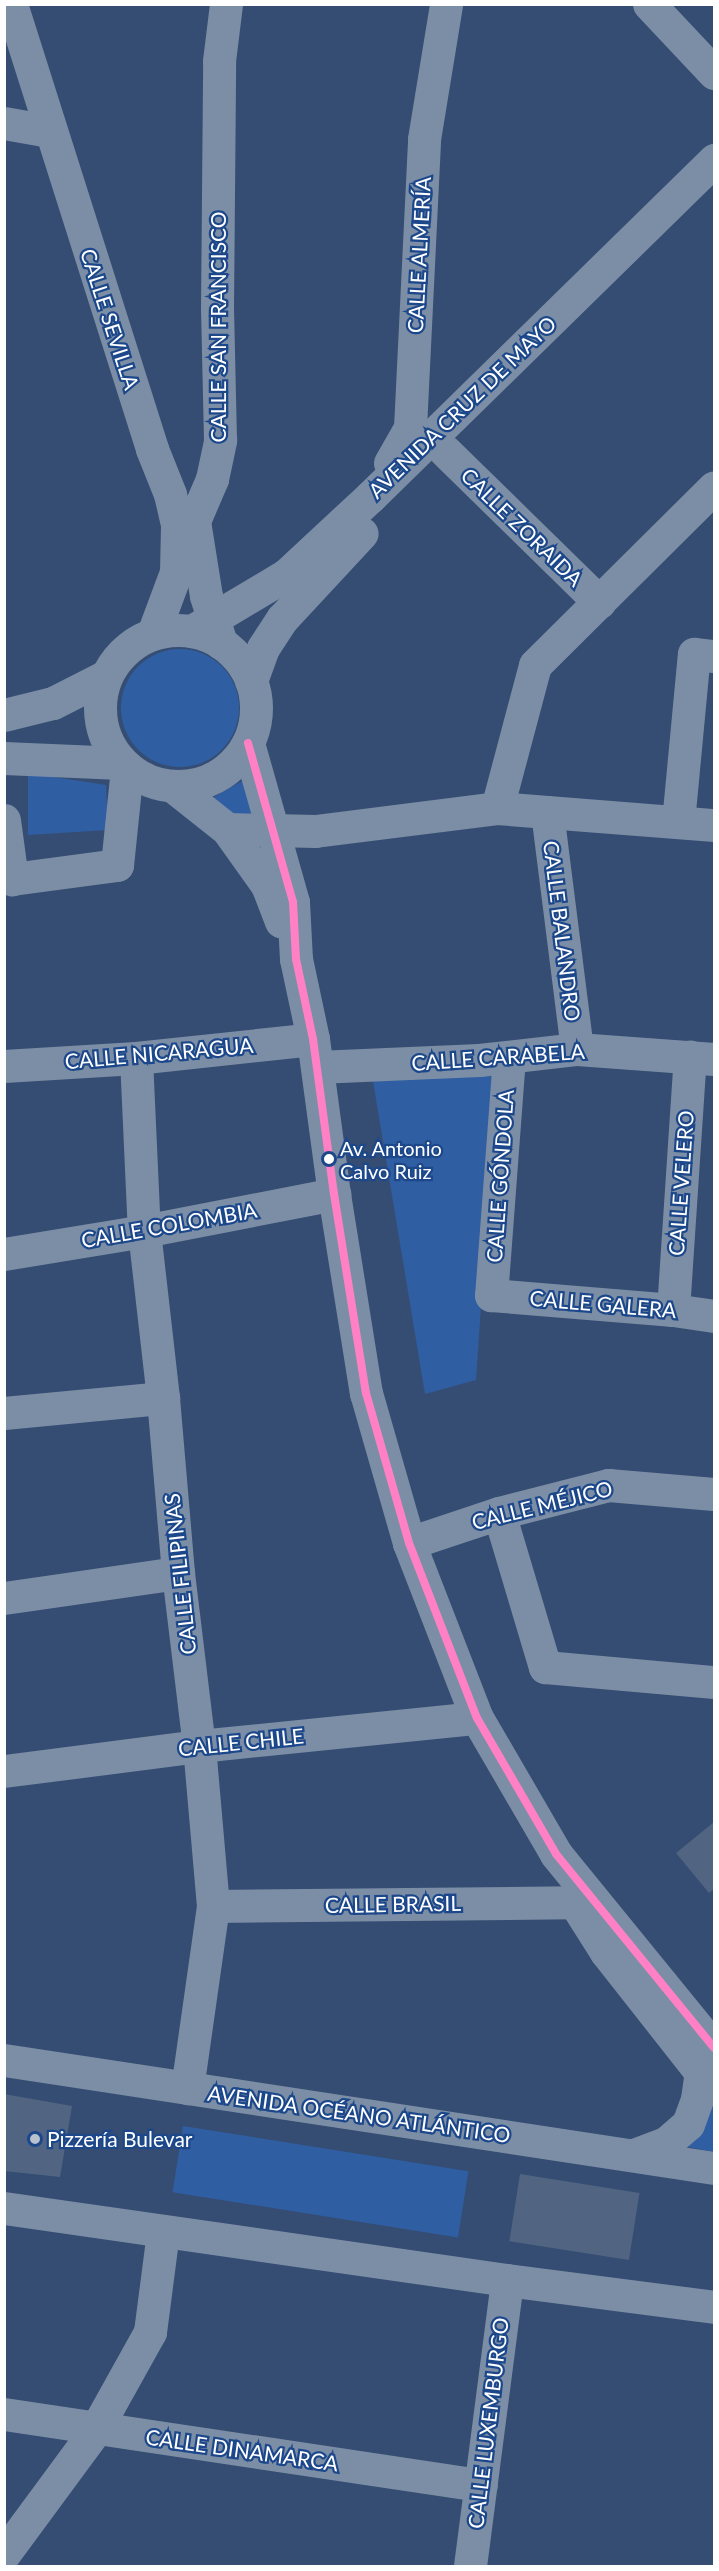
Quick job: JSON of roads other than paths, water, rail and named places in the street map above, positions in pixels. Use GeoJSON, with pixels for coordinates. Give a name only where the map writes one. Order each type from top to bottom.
{"type":"FeatureCollection","features":[{"type":"Feature","properties":{"kind":"street","name":"CALLE SEVILLA"},"geometry":{"type":"LineString","coordinates":[[11,4],[175,515],[176,572],[153,634]]}},
{"type":"Feature","properties":{"kind":"street","name":"CALLE SAN FRANCISCO"},"geometry":{"type":"LineString","coordinates":[[209,631],[194,521],[212,479],[220,440],[217,309],[219,84],[226,4]]}},
{"type":"Feature","properties":{"kind":"street","name":"CALLE ALMERÍA"},"geometry":{"type":"LineString","coordinates":[[370,496],[410,428],[424,139],[446,4]]}},
{"type":"Feature","properties":{"kind":"street"},"geometry":{"type":"LineString","coordinates":[[649,4],[714,73]]}},
{"type":"Feature","properties":{"kind":"street"},"geometry":{"type":"LineString","coordinates":[[4,123],[50,131]]}},
{"type":"Feature","properties":{"kind":"street","name":"AVENIDA CRUZ DE MAYO"},"geometry":{"type":"LineString","coordinates":[[209,631],[286,575],[714,160]]}},
{"type":"Feature","properties":{"kind":"street","name":"AVENIDA CRUZ DE MAYO"},"geometry":{"type":"LineString","coordinates":[[251,681],[263,648],[282,619],[338,557],[714,187]]}},
{"type":"Feature","properties":{"kind":"street","name":"CALLE ZORAIDA"},"geometry":{"type":"LineString","coordinates":[[445,451],[599,602]]}},
{"type":"Feature","properties":{"kind":"street"},"geometry":{"type":"LineString","coordinates":[[497,808],[535,665],[714,486]]}},
{"type":"Feature","properties":{"kind":"street"},"geometry":{"type":"LineString","coordinates":[[172,630],[209,631],[240,660],[251,681],[255,702],[255,723],[248,743],[235,761],[218,776],[197,784],[174,787],[141,778],[124,765],[108,744],[100,722],[100,699],[106,676],[118,658],[134,643],[153,634],[172,630]]}},
{"type":"Feature","properties":{"kind":"street"},"geometry":{"type":"LineString","coordinates":[[678,822],[704,655]]}},
{"type":"Feature","properties":{"kind":"street"},"geometry":{"type":"LineString","coordinates":[[4,715],[53,703],[106,676]]}},
{"type":"Feature","properties":{"kind":"street"},"geometry":{"type":"LineString","coordinates":[[248,743],[293,902],[296,959],[315,1053],[334,1194],[366,1393],[409,1543],[477,1718],[556,1854],[710,2069]]}},
{"type":"Feature","properties":{"kind":"street"},"geometry":{"type":"LineString","coordinates":[[4,758],[124,765]]}},
{"type":"Feature","properties":{"kind":"street"},"geometry":{"type":"LineString","coordinates":[[4,820],[12,879],[117,865],[124,765]]}},
{"type":"Feature","properties":{"kind":"street"},"geometry":{"type":"LineString","coordinates":[[174,787],[227,830],[267,885],[296,959]]}},
{"type":"Feature","properties":{"kind":"street"},"geometry":{"type":"LineString","coordinates":[[227,830],[315,831],[497,808],[714,825]]}},
{"type":"Feature","properties":{"kind":"street","name":"CALLE BALANDRO"},"geometry":{"type":"LineString","coordinates":[[547,812],[577,1049]]}},
{"type":"Feature","properties":{"kind":"street","name":"CALLE CARABELA"},"geometry":{"type":"LineString","coordinates":[[315,1053],[509,1057],[577,1049],[702,1058]]}},
{"type":"Feature","properties":{"kind":"street","name":"CALLE NICARAGUA"},"geometry":{"type":"LineString","coordinates":[[4,1066],[135,1058],[315,1053]]}},
{"type":"Feature","properties":{"kind":"street","name":"CALLE GÓNDOLA"},"geometry":{"type":"LineString","coordinates":[[491,1295],[509,1057]]}},
{"type":"Feature","properties":{"kind":"street","name":"CALLE FILIPINAS"},"geometry":{"type":"LineString","coordinates":[[135,1058],[144,1231],[163,1398],[178,1573],[199,1746],[213,1906],[187,2088]]}},
{"type":"Feature","properties":{"kind":"street","name":"CALLE VELERO"},"geometry":{"type":"LineString","coordinates":[[673,1310],[702,1058]]}},
{"type":"Feature","properties":{"kind":"street","name":"CALLE COLOMBIA"},"geometry":{"type":"LineString","coordinates":[[4,1254],[144,1231],[334,1194]]}},
{"type":"Feature","properties":{"kind":"street","name":"CALLE GALERA"},"geometry":{"type":"LineString","coordinates":[[491,1295],[673,1310],[714,1316]]}},
{"type":"Feature","properties":{"kind":"street"},"geometry":{"type":"LineString","coordinates":[[4,1413],[163,1398]]}},
{"type":"Feature","properties":{"kind":"street","name":"CALLE MÉJICO"},"geometry":{"type":"LineString","coordinates":[[409,1543],[499,1513],[608,1485],[714,1494]]}},
{"type":"Feature","properties":{"kind":"street"},"geometry":{"type":"LineString","coordinates":[[499,1513],[545,1667],[714,1682]]}},
{"type":"Feature","properties":{"kind":"street"},"geometry":{"type":"LineString","coordinates":[[4,1598],[178,1573]]}},
{"type":"Feature","properties":{"kind":"street","name":"CALLE CHILE"},"geometry":{"type":"LineString","coordinates":[[4,1771],[199,1746],[477,1718]]}},
{"type":"Feature","properties":{"kind":"street"},"geometry":{"type":"LineString","coordinates":[[556,1854],[573,1902],[606,1952],[710,2069]]}},
{"type":"Feature","properties":{"kind":"street","name":"CALLE BRASIL"},"geometry":{"type":"LineString","coordinates":[[213,1906],[573,1902]]}},
{"type":"Feature","properties":{"kind":"street","name":"AVENIDA OCÉANO ATLÁNTICO"},"geometry":{"type":"LineString","coordinates":[[4,2060],[714,2168]]}},
{"type":"Feature","properties":{"kind":"street"},"geometry":{"type":"LineString","coordinates":[[634,2155],[666,2143],[688,2124],[710,2069]]}},
{"type":"Feature","properties":{"kind":"street"},"geometry":{"type":"LineString","coordinates":[[4,2208],[507,2280],[714,2307]]}},
{"type":"Feature","properties":{"kind":"street"},"geometry":{"type":"LineString","coordinates":[[4,2554],[96,2429],[150,2332],[163,2232]]}},
{"type":"Feature","properties":{"kind":"street","name":"CALLE LUXEMBURGO"},"geometry":{"type":"LineString","coordinates":[[470,2566],[507,2280]]}},
{"type":"Feature","properties":{"kind":"street","name":"CALLE DINAMARCA"},"geometry":{"type":"LineString","coordinates":[[4,2414],[481,2485]]}},
{"type":"Feature","properties":{"kind":"place","name":"Av. Antonio Calvo Ruiz"},"geometry":{"type":"Point","coordinates":[329,1159]}},
{"type":"Feature","properties":{"kind":"place","name":"Pizzería Bulevar"},"geometry":{"type":"Point","coordinates":[35,2139]}}]}
